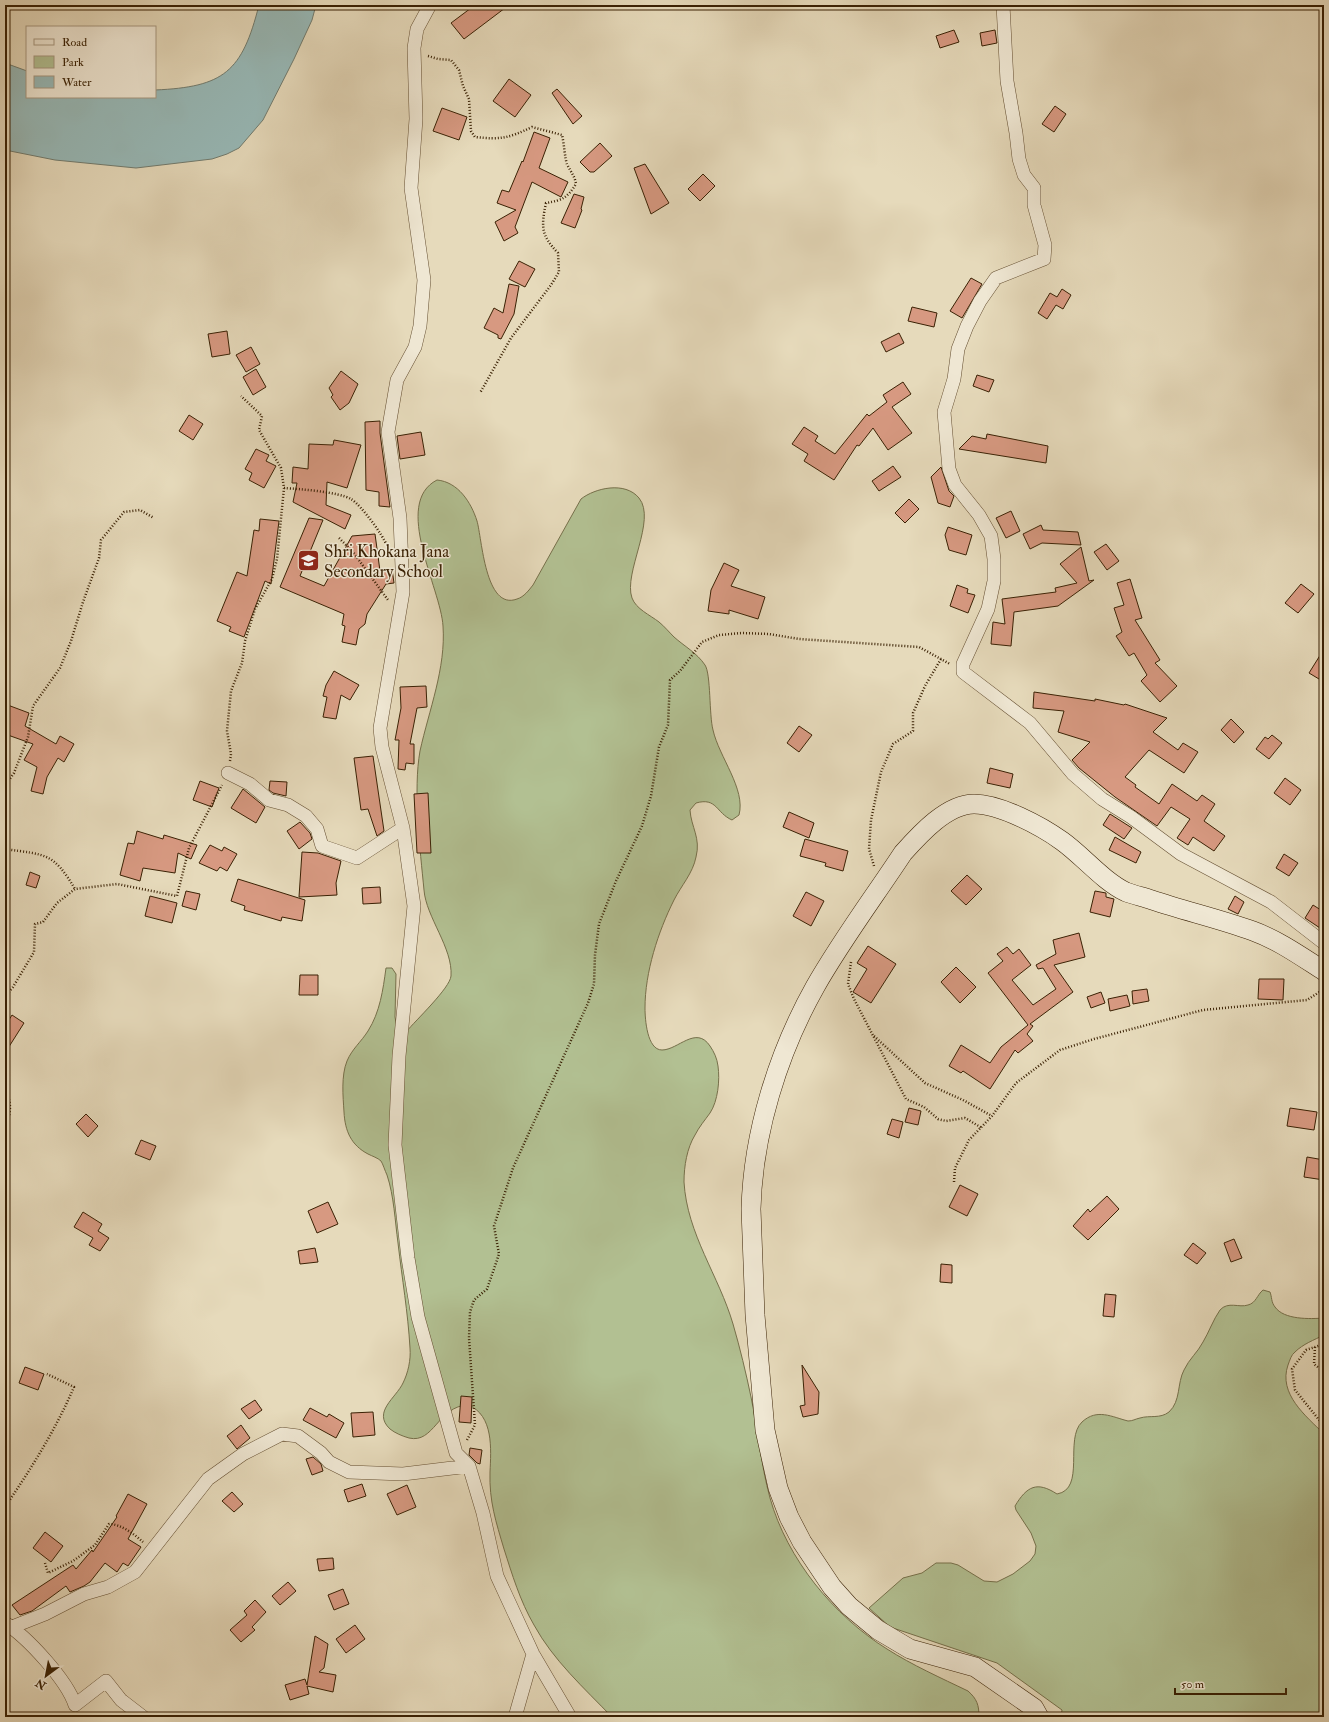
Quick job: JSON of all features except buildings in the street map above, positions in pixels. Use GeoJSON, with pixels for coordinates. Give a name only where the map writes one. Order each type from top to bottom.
{"type":"FeatureCollection","features":[{"type":"Feature","properties":{"kind":"main road"},"geometry":{"type":"LineString","coordinates":[[1039,1717],[1034,1708],[975,1667],[910,1649],[878,1630],[858,1614],[832,1587],[809,1554],[783,1503],[773,1471],[760,1385],[755,1315],[751,1209],[755,1166],[772,1092],[794,1030],[816,987],[903,853],[921,833],[938,819],[954,810],[972,804],[994,807],[1031,823],[1062,841],[1092,867],[1125,891],[1254,931],[1298,954],[1324,971]]}},
{"type":"Feature","properties":{"kind":"street"},"geometry":{"type":"LineString","coordinates":[[430,5],[417,29],[414,48],[416,119],[411,188],[424,280],[420,326],[415,347],[397,380],[388,432],[400,518],[403,592],[389,667],[380,728],[382,747],[403,828],[414,906],[399,1056],[395,1146],[408,1258],[418,1317],[456,1453],[469,1466],[483,1513],[497,1576],[533,1654],[570,1717]]}},
{"type":"Feature","properties":{"kind":"street"},"geometry":{"type":"LineString","coordinates":[[1003,5],[1007,80],[1016,133],[1018,159],[1024,175],[1034,188],[1034,205],[1045,245],[1044,259],[996,278],[980,300],[958,348],[954,379],[944,412],[949,469],[955,485],[979,515],[991,536],[994,559],[994,581],[988,609],[963,664],[963,672],[1030,723],[1073,774],[1102,799],[1131,817],[1181,854],[1214,873],[1271,902],[1324,943]]}},
{"type":"Feature","properties":{"kind":"street"},"geometry":{"type":"LineString","coordinates":[[228,773],[250,784],[269,800],[288,805],[306,816],[317,829],[322,846],[343,854],[357,858],[403,828]]}},
{"type":"Feature","properties":{"kind":"street"},"geometry":{"type":"LineString","coordinates":[[8,1625],[45,1614],[84,1594],[108,1587],[135,1572],[208,1479],[243,1454],[282,1434],[298,1436],[321,1453],[329,1462],[349,1472],[403,1474],[469,1466]]}},
{"type":"Feature","properties":{"kind":"street"},"geometry":{"type":"LineString","coordinates":[[8,1625],[44,1658],[71,1692],[75,1705],[106,1681],[121,1700],[143,1717]]}},
{"type":"Feature","properties":{"kind":"street"},"geometry":{"type":"LineString","coordinates":[[515,1717],[533,1654]]}},
{"type":"Feature","properties":{"kind":"path"},"geometry":{"type":"LineString","coordinates":[[416,40],[425,47],[426,56],[451,60],[460,70],[463,86],[469,100],[472,131],[475,137],[492,139],[512,137],[532,127],[562,135],[566,149],[566,163],[575,176],[576,184],[568,196],[558,201],[546,203],[543,216],[543,232],[548,242],[558,254],[559,272],[551,286],[511,338],[480,393]]}},
{"type":"Feature","properties":{"kind":"path"},"geometry":{"type":"LineString","coordinates":[[5,997],[13,987],[34,952],[35,924],[43,922],[57,903],[75,889],[117,884],[177,896],[189,848],[209,813],[228,773],[231,754],[227,725],[231,691],[242,663],[245,642],[255,609],[272,579],[278,559],[284,488],[281,468],[259,430],[262,416],[241,396]]}},
{"type":"Feature","properties":{"kind":"path"},"geometry":{"type":"LineString","coordinates":[[284,488],[324,492],[352,499],[374,524],[388,549]]}},
{"type":"Feature","properties":{"kind":"path"},"geometry":{"type":"LineString","coordinates":[[5,786],[14,773],[28,737],[33,706],[60,668],[72,642],[83,602],[99,558],[101,540],[124,512],[140,510],[154,518]]}},
{"type":"Feature","properties":{"kind":"path"},"geometry":{"type":"LineString","coordinates":[[339,538],[353,552],[387,598],[398,623]]}},
{"type":"Feature","properties":{"kind":"path"},"geometry":{"type":"LineString","coordinates":[[456,1453],[468,1440],[476,1425],[469,1338],[470,1312],[474,1300],[487,1289],[499,1254],[494,1226],[513,1168],[588,1003],[594,984],[595,955],[600,924],[616,881],[642,826],[651,796],[659,747],[668,725],[670,680],[680,671],[702,642],[718,634],[769,634],[799,639],[919,647],[963,672]]}},
{"type":"Feature","properties":{"kind":"path"},"geometry":{"type":"LineString","coordinates":[[881,888],[869,849],[871,820],[881,772],[893,744],[914,731],[913,713],[925,686],[941,659]]}},
{"type":"Feature","properties":{"kind":"path"},"geometry":{"type":"LineString","coordinates":[[5,849],[45,856],[55,860],[64,870],[75,889]]}},
{"type":"Feature","properties":{"kind":"path"},"geometry":{"type":"LineString","coordinates":[[851,932],[855,941],[848,984],[872,1035],[906,1099],[924,1107],[938,1119],[946,1121],[965,1118],[982,1128]]}},
{"type":"Feature","properties":{"kind":"path"},"geometry":{"type":"LineString","coordinates":[[954,1182],[955,1168],[969,1140],[992,1116],[1016,1083],[1060,1050],[1203,1010],[1307,1000],[1324,989]]}},
{"type":"Feature","properties":{"kind":"path"},"geometry":{"type":"LineString","coordinates":[[872,1035],[925,1083],[963,1100],[992,1116]]}},
{"type":"Feature","properties":{"kind":"path"},"geometry":{"type":"LineString","coordinates":[[5,1091],[10,1098],[9,1119],[5,1129]]}},
{"type":"Feature","properties":{"kind":"path"},"geometry":{"type":"LineString","coordinates":[[1324,1344],[1306,1350],[1292,1369],[1295,1390],[1324,1426]]}},
{"type":"Feature","properties":{"kind":"path"},"geometry":{"type":"LineString","coordinates":[[1315,1347],[1314,1364],[1324,1372]]}},
{"type":"Feature","properties":{"kind":"path"},"geometry":{"type":"LineString","coordinates":[[5,1507],[21,1484],[63,1411],[74,1387],[47,1374]]}},
{"type":"Feature","properties":{"kind":"path"},"geometry":{"type":"LineString","coordinates":[[44,1563],[48,1573],[73,1561],[95,1545],[108,1524],[113,1524],[132,1533],[153,1550]]}},
{"type":"Feature","properties":{"kind":"green space"},"geometry":{"type":"Polygon","coordinates":[[[437,480],[445,482],[457,489],[467,500],[477,521],[483,556],[492,584],[498,594],[506,600],[522,597],[533,585],[581,499],[594,492],[610,488],[626,489],[639,498],[643,508],[644,519],[630,587],[632,598],[640,609],[661,624],[705,665],[708,677],[713,730],[739,795],[740,805],[739,815],[732,820],[708,802],[696,803],[690,810],[697,838],[696,857],[692,868],[668,912],[658,939],[647,980],[645,1013],[646,1026],[653,1045],[657,1049],[662,1050],[668,1049],[693,1038],[699,1038],[705,1040],[710,1046],[718,1063],[719,1072],[717,1097],[713,1108],[692,1140],[685,1164],[684,1182],[686,1201],[691,1219],[733,1324],[749,1388],[764,1473],[770,1498],[788,1543],[815,1584],[831,1603],[849,1620],[867,1636],[897,1655],[968,1691],[977,1702],[979,1717],[612,1717],[550,1650],[534,1625],[525,1607],[510,1568],[498,1530],[490,1483],[491,1454],[489,1434],[483,1417],[468,1405],[458,1407],[443,1417],[425,1436],[417,1438],[409,1438],[394,1432],[385,1423],[383,1417],[384,1411],[403,1383],[409,1366],[410,1357],[409,1335],[394,1209],[387,1175],[381,1161],[362,1150],[350,1137],[344,1112],[343,1080],[347,1061],[368,1031],[378,1009],[386,968],[392,968],[396,974],[395,1017],[397,1028],[406,1032],[439,996],[451,976],[448,955],[429,911],[424,890],[417,801],[420,751],[436,689],[442,657],[443,642],[443,626],[440,610],[422,548],[419,527],[419,507],[424,491],[437,480]]]}},
{"type":"Feature","properties":{"kind":"green space"},"geometry":{"type":"Polygon","coordinates":[[[1263,1290],[1270,1292],[1274,1305],[1284,1314],[1298,1318],[1324,1318],[1324,1335],[1305,1344],[1294,1353],[1288,1365],[1286,1376],[1290,1395],[1302,1412],[1324,1434],[1324,1717],[1061,1717],[1062,1710],[997,1663],[890,1627],[869,1608],[903,1578],[922,1573],[936,1563],[951,1563],[958,1565],[984,1581],[997,1582],[1013,1574],[1030,1561],[1035,1554],[1036,1546],[1031,1533],[1015,1506],[1019,1499],[1028,1490],[1033,1488],[1044,1488],[1057,1494],[1066,1490],[1071,1483],[1075,1440],[1077,1430],[1082,1422],[1093,1415],[1099,1414],[1131,1421],[1144,1417],[1159,1416],[1169,1412],[1175,1403],[1180,1380],[1188,1362],[1201,1346],[1220,1310],[1223,1307],[1230,1305],[1245,1306],[1251,1304],[1263,1290]]]}},
{"type":"Feature","properties":{"kind":"water"},"geometry":{"type":"Polygon","coordinates":[[[259,5],[316,5],[312,20],[263,120],[239,148],[227,154],[212,159],[136,168],[55,160],[5,150],[5,63],[26,71],[26,98],[156,98],[156,90],[198,85],[214,79],[226,72],[237,61],[252,28],[259,5]]]}},
{"type":"Feature","properties":{"kind":"place","name":"Shri Khokana Jana Secondary School"},"geometry":{"type":"Point","coordinates":[309,561]}}]}
